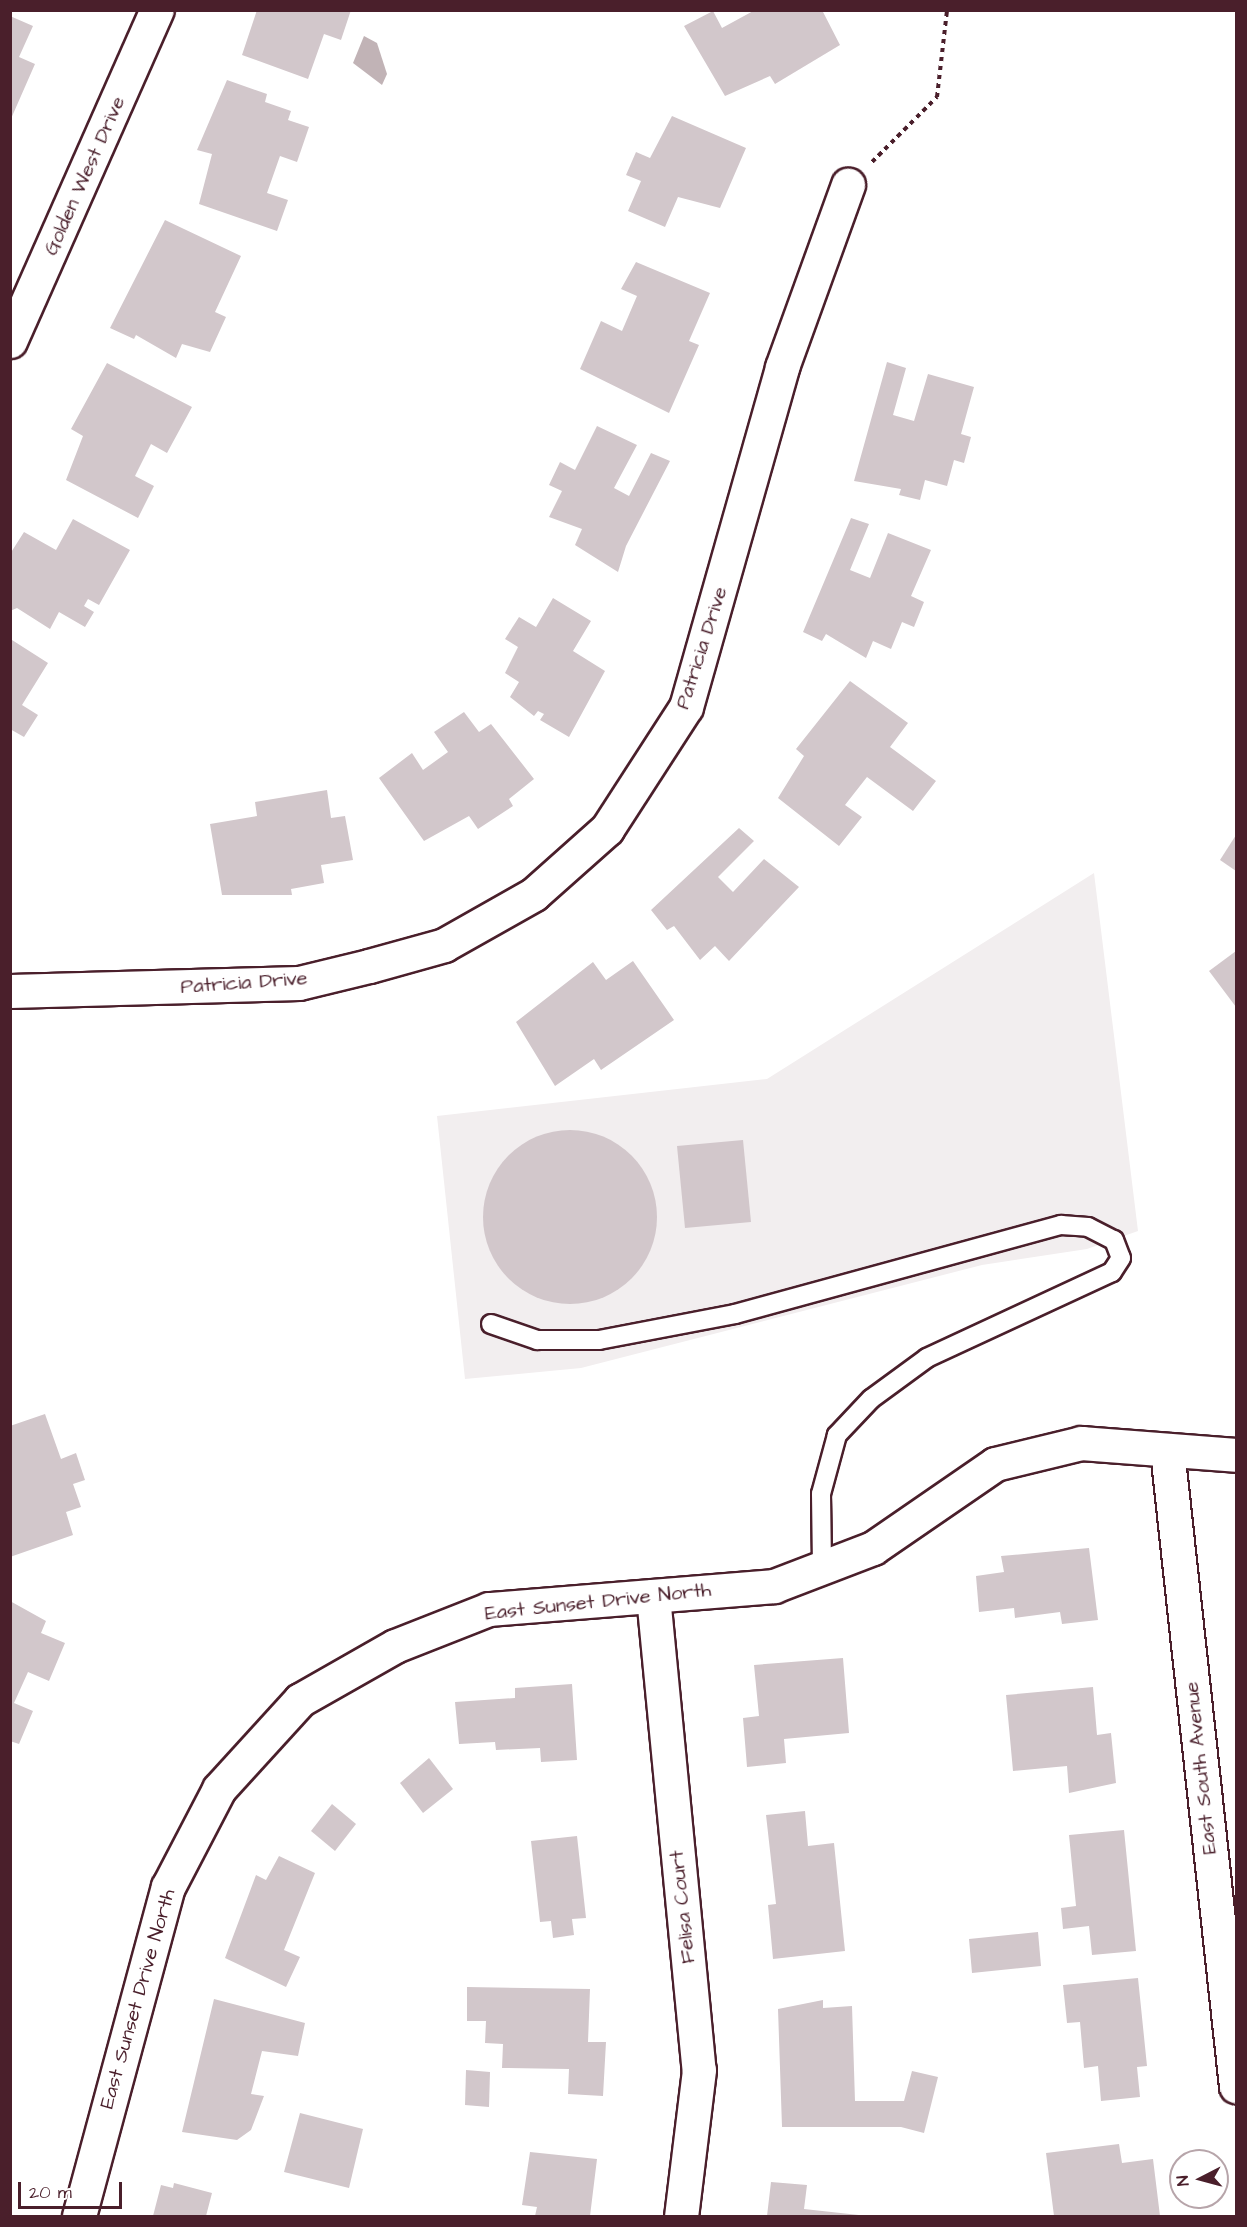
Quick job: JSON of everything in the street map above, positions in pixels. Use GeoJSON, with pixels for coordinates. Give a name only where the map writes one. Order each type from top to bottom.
{"type":"FeatureCollection","features":[{"type":"Feature","properties":{"kind":"street","name":"Golden West Drive"},"geometry":{"type":"LineString","coordinates":[[10,341],[157,10]]}},
{"type":"Feature","properties":{"kind":"street","name":"Patricia Drive"},"geometry":{"type":"LineString","coordinates":[[10,991],[299,983],[369,966],[444,945],[534,894],[607,829],[686,707],[782,367],[848,185]]}},
{"type":"Feature","properties":{"kind":"street","name":"East Sunset Drive North"},"geometry":{"type":"LineString","coordinates":[[79,2217],[168,1887],[219,1789],[300,1700],[395,1646],[489,1609],[774,1586],[873,1548],[995,1464],[1082,1443],[1236,1455]]}},
{"type":"Feature","properties":{"kind":"street","name":"East South Avenue"},"geometry":{"type":"LineString","coordinates":[[1167,1450],[1231,1992],[1236,2086]]}},
{"type":"Feature","properties":{"kind":"street","name":"Felisa Court"},"geometry":{"type":"LineString","coordinates":[[652,1596],[699,2070],[681,2217]]}},
{"type":"Feature","properties":{"kind":"lane"},"geometry":{"type":"LineString","coordinates":[[491,1324],[537,1340],[599,1340],[735,1314],[1061,1225],[1088,1227],[1114,1240],[1121,1258],[1112,1272],[927,1358],[871,1399],[837,1435],[821,1494],[822,1567]]}},
{"type":"Feature","properties":{"kind":"path"},"geometry":{"type":"LineString","coordinates":[[848,185],[937,97],[947,10]]}},
{"type":"Feature","properties":{"kind":"shaded area"},"geometry":{"type":"Polygon","coordinates":[[[364,36],[377,43],[387,74],[382,85],[353,63],[364,36]]]}},
{"type":"Feature","properties":{"kind":"shaded area"},"geometry":{"type":"Polygon","coordinates":[[[1094,873],[1138,1231],[1087,1249],[982,1265],[581,1368],[465,1379],[437,1116],[767,1079],[1094,873]]]}},
{"type":"Feature","properties":{"kind":"building"},"geometry":{"type":"Polygon","coordinates":[[[257,10],[351,10],[341,40],[324,34],[308,79],[242,55],[257,10]]]}},
{"type":"Feature","properties":{"kind":"building"},"geometry":{"type":"Polygon","coordinates":[[[755,10],[822,10],[840,45],[775,84],[770,76],[725,96],[684,26],[713,11],[722,28],[755,10]]]}},
{"type":"Feature","properties":{"kind":"building"},"geometry":{"type":"Polygon","coordinates":[[[10,16],[33,26],[19,57],[35,64],[10,121],[10,16]]]}},
{"type":"Feature","properties":{"kind":"building"},"geometry":{"type":"Polygon","coordinates":[[[227,80],[267,94],[265,102],[291,111],[288,120],[309,127],[297,162],[280,156],[267,193],[288,200],[277,231],[199,204],[212,154],[197,150],[227,80]]]}},
{"type":"Feature","properties":{"kind":"building"},"geometry":{"type":"Polygon","coordinates":[[[672,116],[746,148],[720,208],[678,197],[665,227],[628,211],[641,181],[626,175],[636,152],[650,158],[672,116]]]}},
{"type":"Feature","properties":{"kind":"building"},"geometry":{"type":"Polygon","coordinates":[[[165,220],[241,256],[215,312],[226,317],[210,352],[182,344],[176,358],[136,335],[134,339],[110,328],[165,220]]]}},
{"type":"Feature","properties":{"kind":"building"},"geometry":{"type":"Polygon","coordinates":[[[636,262],[710,293],[689,341],[699,345],[669,413],[580,369],[601,321],[622,331],[637,296],[621,289],[636,262]]]}},
{"type":"Feature","properties":{"kind":"building"},"geometry":{"type":"Polygon","coordinates":[[[887,362],[906,368],[893,415],[914,421],[928,374],[974,387],[961,434],[971,437],[964,463],[954,460],[947,486],[925,480],[920,500],[899,495],[901,489],[854,481],[887,362]]]}},
{"type":"Feature","properties":{"kind":"building"},"geometry":{"type":"Polygon","coordinates":[[[107,363],[192,407],[167,453],[151,444],[135,476],[154,486],[138,518],[66,480],[83,436],[71,429],[107,363]]]}},
{"type":"Feature","properties":{"kind":"building"},"geometry":{"type":"Polygon","coordinates":[[[597,426],[637,445],[614,488],[629,496],[651,453],[670,461],[626,546],[618,572],[575,545],[582,529],[549,517],[562,491],[549,485],[560,462],[575,470],[597,426]]]}},
{"type":"Feature","properties":{"kind":"building"},"geometry":{"type":"Polygon","coordinates":[[[851,518],[869,524],[850,570],[870,578],[888,533],[931,550],[911,596],[924,602],[914,627],[902,622],[891,649],[873,641],[866,658],[826,634],[822,641],[803,632],[851,518]]]}},
{"type":"Feature","properties":{"kind":"building"},"geometry":{"type":"Polygon","coordinates":[[[73,519],[130,550],[99,605],[88,599],[84,606],[94,612],[85,627],[59,612],[50,629],[17,608],[10,611],[10,554],[24,532],[56,550],[73,519]]]}},
{"type":"Feature","properties":{"kind":"building"},"geometry":{"type":"Polygon","coordinates":[[[553,598],[591,621],[573,651],[605,671],[569,737],[540,720],[544,714],[538,711],[534,716],[510,697],[519,682],[505,673],[518,647],[505,639],[519,617],[536,627],[553,598]]]}},
{"type":"Feature","properties":{"kind":"building"},"geometry":{"type":"Polygon","coordinates":[[[12,640],[48,663],[22,705],[38,715],[24,737],[10,729],[12,640]]]}},
{"type":"Feature","properties":{"kind":"building"},"geometry":{"type":"Polygon","coordinates":[[[850,681],[908,723],[890,747],[936,781],[913,811],[867,777],[845,805],[862,817],[839,846],[778,798],[804,756],[796,749],[850,681]]]}},
{"type":"Feature","properties":{"kind":"building"},"geometry":{"type":"Polygon","coordinates":[[[464,712],[479,732],[491,724],[534,779],[509,799],[513,806],[478,829],[469,816],[424,841],[379,778],[412,753],[423,770],[448,752],[434,732],[464,712]]]}},
{"type":"Feature","properties":{"kind":"building"},"geometry":{"type":"Polygon","coordinates":[[[327,790],[331,818],[345,816],[353,860],[321,865],[324,883],[291,889],[292,895],[222,895],[210,824],[257,816],[255,802],[327,790]]]}},
{"type":"Feature","properties":{"kind":"building"},"geometry":{"type":"Polygon","coordinates":[[[739,828],[754,841],[718,877],[733,892],[764,859],[799,887],[729,961],[715,946],[700,960],[674,926],[667,930],[651,910],[739,828]]]}},
{"type":"Feature","properties":{"kind":"building"},"geometry":{"type":"Polygon","coordinates":[[[1236,835],[1236,871],[1220,860],[1236,835]]]}},
{"type":"Feature","properties":{"kind":"building"},"geometry":{"type":"Polygon","coordinates":[[[1236,951],[1236,1007],[1209,971],[1236,951]]]}},
{"type":"Feature","properties":{"kind":"building"},"geometry":{"type":"Polygon","coordinates":[[[633,961],[674,1020],[601,1070],[594,1059],[555,1086],[516,1022],[593,962],[606,980],[633,961]]]}},
{"type":"Feature","properties":{"kind":"building"},"geometry":{"type":"Polygon","coordinates":[[[570,1130],[603,1137],[618,1145],[631,1156],[642,1169],[650,1184],[657,1217],[650,1250],[642,1265],[631,1278],[618,1289],[603,1297],[570,1304],[537,1297],[522,1289],[509,1278],[498,1265],[490,1250],[483,1217],[490,1184],[498,1169],[509,1156],[522,1145],[537,1137],[570,1130]]]}},
{"type":"Feature","properties":{"kind":"building"},"geometry":{"type":"Polygon","coordinates":[[[743,1140],[751,1222],[685,1228],[677,1146],[743,1140]]]}},
{"type":"Feature","properties":{"kind":"building"},"geometry":{"type":"Polygon","coordinates":[[[45,1414],[61,1459],[76,1453],[85,1480],[73,1484],[81,1507],[66,1512],[73,1535],[10,1557],[10,1426],[45,1414]]]}},
{"type":"Feature","properties":{"kind":"building"},"geometry":{"type":"Polygon","coordinates":[[[1089,1548],[1098,1620],[1062,1624],[1060,1612],[1015,1618],[1014,1608],[979,1612],[976,1576],[1004,1572],[1001,1556],[1089,1548]]]}},
{"type":"Feature","properties":{"kind":"building"},"geometry":{"type":"Polygon","coordinates":[[[10,1601],[46,1621],[41,1633],[65,1643],[49,1681],[28,1672],[14,1703],[33,1711],[19,1744],[10,1741],[10,1601]]]}},
{"type":"Feature","properties":{"kind":"building"},"geometry":{"type":"Polygon","coordinates":[[[843,1658],[849,1733],[784,1739],[786,1763],[747,1767],[743,1718],[759,1716],[754,1665],[843,1658]]]}},
{"type":"Feature","properties":{"kind":"building"},"geometry":{"type":"Polygon","coordinates":[[[572,1684],[577,1760],[541,1762],[540,1748],[496,1750],[495,1742],[459,1744],[455,1702],[515,1698],[515,1688],[572,1684]]]}},
{"type":"Feature","properties":{"kind":"building"},"geometry":{"type":"Polygon","coordinates":[[[1093,1687],[1097,1735],[1111,1733],[1116,1783],[1069,1793],[1067,1766],[1013,1771],[1006,1695],[1093,1687]]]}},
{"type":"Feature","properties":{"kind":"building"},"geometry":{"type":"Polygon","coordinates":[[[429,1758],[453,1789],[423,1813],[400,1783],[429,1758]]]}},
{"type":"Feature","properties":{"kind":"building"},"geometry":{"type":"Polygon","coordinates":[[[332,1804],[356,1824],[335,1851],[311,1831],[332,1804]]]}},
{"type":"Feature","properties":{"kind":"building"},"geometry":{"type":"Polygon","coordinates":[[[805,1811],[808,1846],[834,1843],[845,1951],[773,1959],[768,1905],[776,1904],[766,1815],[805,1811]]]}},
{"type":"Feature","properties":{"kind":"building"},"geometry":{"type":"Polygon","coordinates":[[[1124,1830],[1136,1951],[1092,1955],[1089,1926],[1063,1929],[1061,1908],[1076,1906],[1069,1835],[1124,1830]]]}},
{"type":"Feature","properties":{"kind":"building"},"geometry":{"type":"Polygon","coordinates":[[[577,1836],[586,1918],[572,1919],[574,1935],[553,1938],[551,1921],[540,1922],[531,1841],[577,1836]]]}},
{"type":"Feature","properties":{"kind":"building"},"geometry":{"type":"Polygon","coordinates":[[[279,1856],[315,1873],[284,1950],[300,1957],[286,1987],[225,1958],[256,1875],[266,1880],[279,1856]]]}},
{"type":"Feature","properties":{"kind":"building"},"geometry":{"type":"Polygon","coordinates":[[[1038,1932],[1041,1966],[972,1973],[969,1939],[1038,1932]]]}},
{"type":"Feature","properties":{"kind":"building"},"geometry":{"type":"Polygon","coordinates":[[[1138,1978],[1147,2066],[1137,2067],[1140,2097],[1101,2101],[1098,2066],[1084,2068],[1080,2022],[1067,2023],[1063,1985],[1138,1978]]]}},
{"type":"Feature","properties":{"kind":"building"},"geometry":{"type":"Polygon","coordinates":[[[467,1987],[590,1989],[588,2042],[606,2042],[603,2096],[568,2094],[569,2069],[502,2068],[503,2044],[485,2043],[486,2021],[467,2021],[467,1987]]]}},
{"type":"Feature","properties":{"kind":"building"},"geometry":{"type":"Polygon","coordinates":[[[214,1999],[305,2023],[298,2056],[262,2051],[251,2094],[264,2096],[251,2130],[237,2140],[182,2132],[214,1999]]]}},
{"type":"Feature","properties":{"kind":"building"},"geometry":{"type":"Polygon","coordinates":[[[823,2000],[823,2008],[852,2006],[855,2101],[904,2101],[912,2071],[938,2077],[924,2133],[901,2127],[782,2127],[778,2009],[823,2000]]]}},
{"type":"Feature","properties":{"kind":"building"},"geometry":{"type":"Polygon","coordinates":[[[466,2070],[490,2072],[489,2107],[465,2105],[466,2070]]]}},
{"type":"Feature","properties":{"kind":"building"},"geometry":{"type":"Polygon","coordinates":[[[300,2113],[363,2129],[349,2188],[284,2172],[300,2113]]]}},
{"type":"Feature","properties":{"kind":"building"},"geometry":{"type":"Polygon","coordinates":[[[1119,2144],[1122,2163],[1153,2159],[1160,2216],[1054,2216],[1046,2153],[1119,2144]]]}},
{"type":"Feature","properties":{"kind":"building"},"geometry":{"type":"Polygon","coordinates":[[[530,2152],[597,2159],[590,2216],[535,2216],[537,2207],[522,2205],[530,2152]]]}},
{"type":"Feature","properties":{"kind":"building"},"geometry":{"type":"Polygon","coordinates":[[[771,2182],[807,2185],[804,2209],[868,2216],[767,2216],[771,2182]]]}},
{"type":"Feature","properties":{"kind":"building"},"geometry":{"type":"Polygon","coordinates":[[[174,2183],[212,2193],[206,2216],[153,2216],[161,2185],[173,2188],[174,2183]]]}}]}
